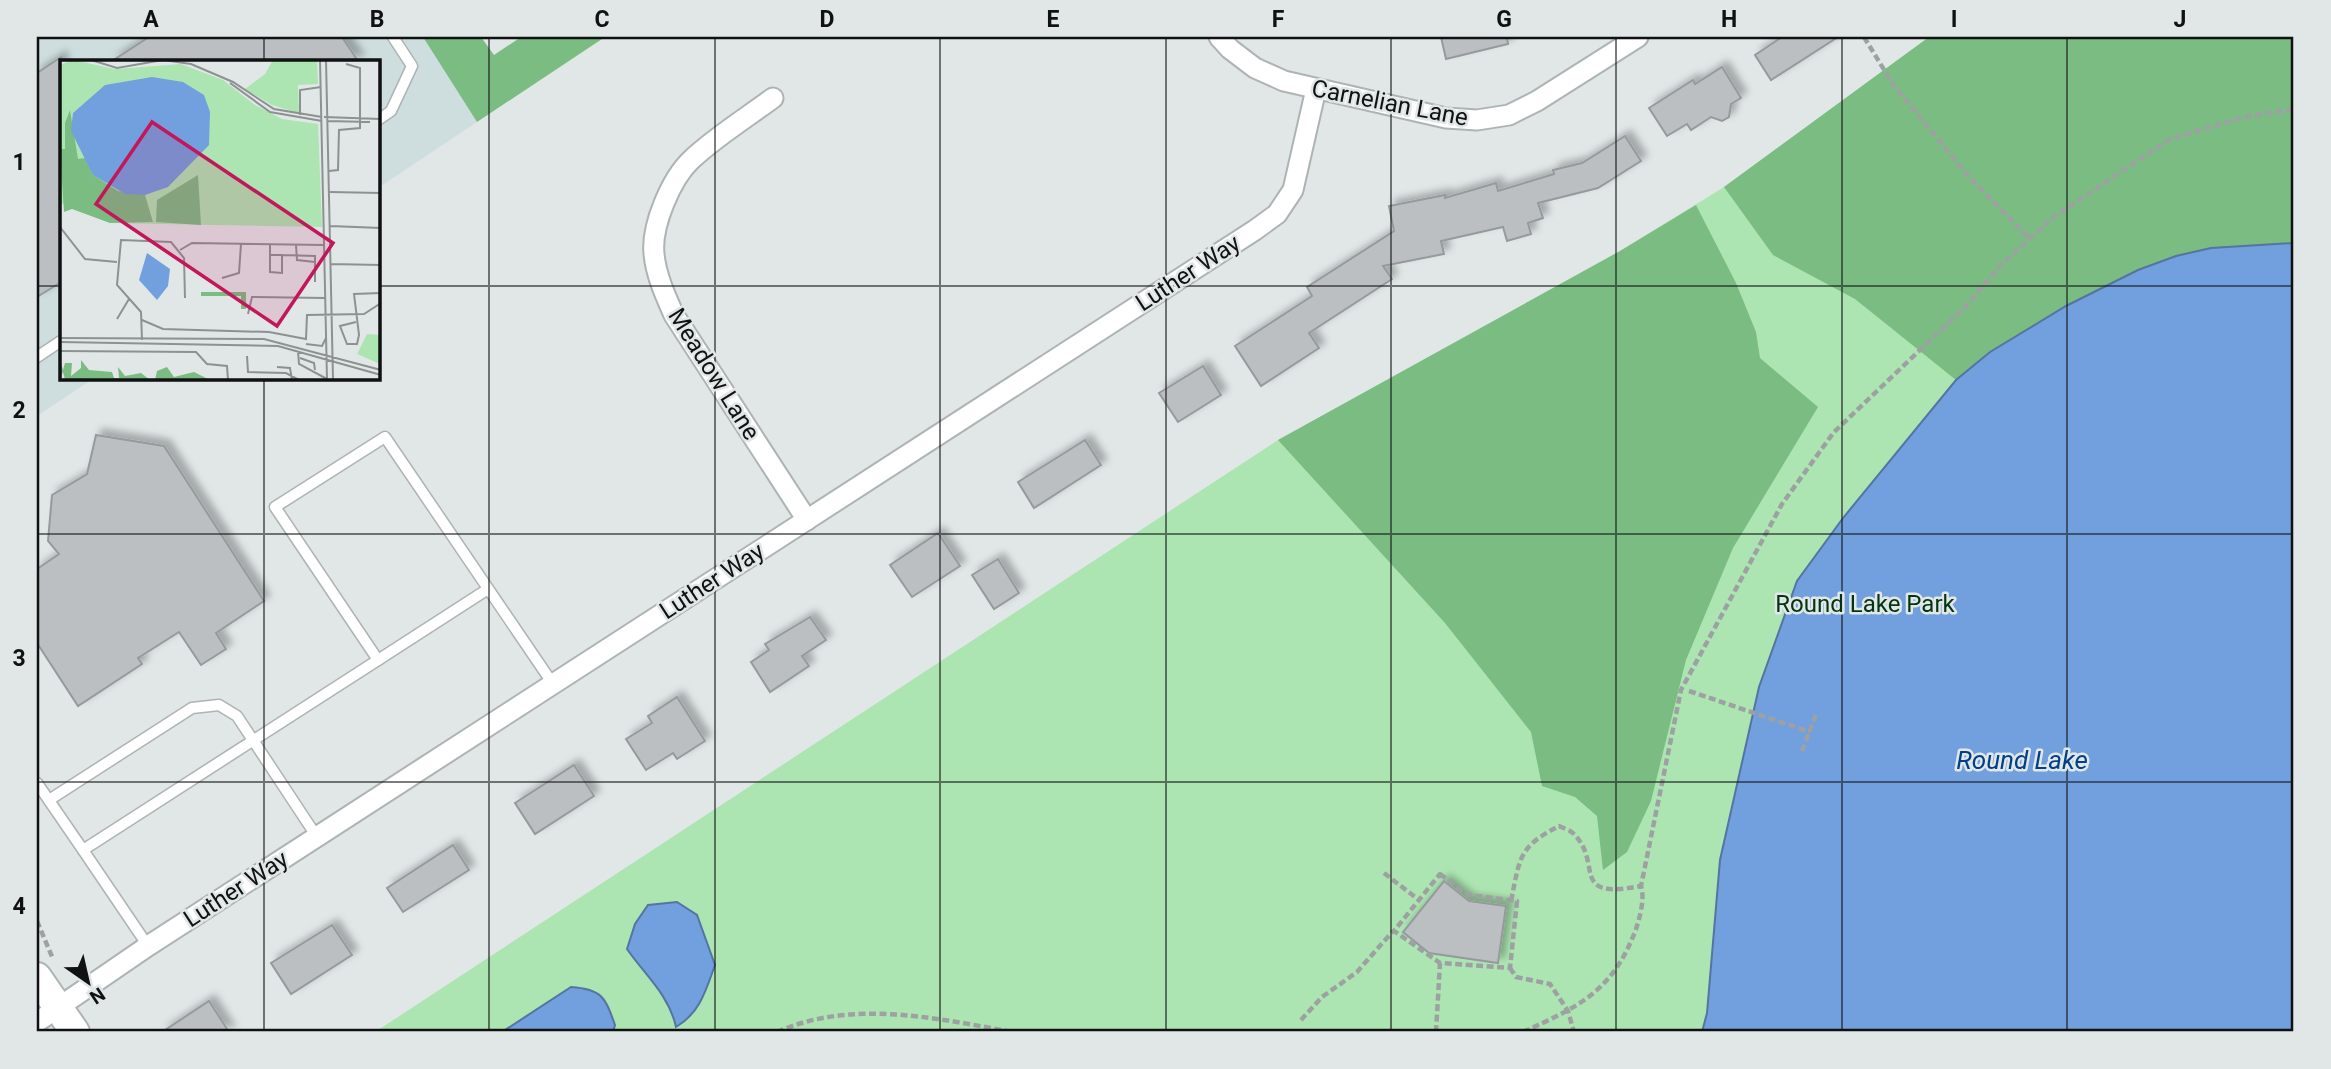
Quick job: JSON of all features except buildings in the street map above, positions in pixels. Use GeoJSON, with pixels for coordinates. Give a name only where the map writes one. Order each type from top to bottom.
{"type":"FeatureCollection","features":[{"type":"Feature","properties":{"kind":"main road"},"geometry":{"type":"LineString","coordinates":[[37,977],[48,1015],[75,1032]]}},
{"type":"Feature","properties":{"kind":"street","name":"Carnelian Lane"},"geometry":{"type":"LineString","coordinates":[[1219,37],[1255,68],[1284,81],[1446,118],[1477,120],[1509,115],[1537,101],[1638,37]]}},
{"type":"Feature","properties":{"kind":"street","name":"Luther Way"},"geometry":{"type":"LineString","coordinates":[[48,1015],[148,946],[1255,230],[1276,214],[1293,190],[1316,89]]}},
{"type":"Feature","properties":{"kind":"street","name":"Meadow Lane"},"geometry":{"type":"LineString","coordinates":[[773,98],[689,161],[670,188],[659,219],[654,252],[660,284],[674,315],[807,520]]}},
{"type":"Feature","properties":{"kind":"lane"},"geometry":{"type":"LineString","coordinates":[[380,119],[391,111],[412,66],[393,37]]}},
{"type":"Feature","properties":{"kind":"lane"},"geometry":{"type":"LineString","coordinates":[[37,357],[60,342]]}},
{"type":"Feature","properties":{"kind":"lane"},"geometry":{"type":"LineString","coordinates":[[378,660],[275,507],[385,438],[553,684]]}},
{"type":"Feature","properties":{"kind":"lane"},"geometry":{"type":"LineString","coordinates":[[83,850],[488,589]]}},
{"type":"Feature","properties":{"kind":"lane"},"geometry":{"type":"LineString","coordinates":[[49,800],[192,708],[219,705],[237,716],[317,837]]}},
{"type":"Feature","properties":{"kind":"lane"},"geometry":{"type":"LineString","coordinates":[[37,783],[148,946]]}},
{"type":"Feature","properties":{"kind":"path"},"geometry":{"type":"LineString","coordinates":[[1864,37],[1894,86],[1952,157],[2029,238]]}},
{"type":"Feature","properties":{"kind":"path"},"geometry":{"type":"LineString","coordinates":[[1522,1032],[1568,1011],[1590,997],[1615,971],[1630,946],[1638,923],[1643,892],[1641,886],[1681,690],[1782,504],[1834,432],[1966,306],[2001,265],[2052,218],[2169,139],[2245,117],[2294,109]]}},
{"type":"Feature","properties":{"kind":"path"},"geometry":{"type":"LineString","coordinates":[[1689,691],[1810,732]]}},
{"type":"Feature","properties":{"kind":"path"},"geometry":{"type":"LineString","coordinates":[[1802,751],[1817,712]]}},
{"type":"Feature","properties":{"kind":"path"},"geometry":{"type":"LineString","coordinates":[[1511,901],[1525,849],[1542,835],[1559,827],[1573,832],[1583,849],[1591,879],[1604,889],[1620,890],[1641,886]]}},
{"type":"Feature","properties":{"kind":"path"},"geometry":{"type":"LineString","coordinates":[[1384,873],[1419,900]]}},
{"type":"Feature","properties":{"kind":"path"},"geometry":{"type":"LineString","coordinates":[[1301,1020],[1333,987],[1357,972],[1440,874],[1469,895],[1517,901],[1510,968],[1516,977],[1550,984],[1568,1011],[1574,1032]]}},
{"type":"Feature","properties":{"kind":"path"},"geometry":{"type":"LineString","coordinates":[[1394,931],[1440,963],[1510,968]]}},
{"type":"Feature","properties":{"kind":"path"},"geometry":{"type":"LineString","coordinates":[[1436,1032],[1440,963]]}},
{"type":"Feature","properties":{"kind":"path"},"geometry":{"type":"LineString","coordinates":[[777,1032],[791,1026],[851,1013],[947,1020],[1012,1032]]}},
{"type":"Feature","properties":{"kind":"shaded area"},"geometry":{"type":"Polygon","coordinates":[[[37,37],[423,37],[477,122],[380,187],[380,60],[60,60],[60,380],[91,380],[37,416],[37,37]]]}},
{"type":"Feature","properties":{"kind":"green space"},"geometry":{"type":"Polygon","coordinates":[[[423,37],[481,37],[494,55],[521,37],[605,37],[477,122],[423,37]]]}},
{"type":"Feature","properties":{"kind":"green space","name":"Round Lake Park"},"geometry":{"type":"Polygon","coordinates":[[[1929,37],[2294,37],[2294,1032],[375,1032],[1278,440],[1620,251],[1724,187],[1929,37]]]}},
{"type":"Feature","properties":{"kind":"green space"},"geometry":{"type":"Polygon","coordinates":[[[1929,37],[2294,37],[2294,243],[2211,248],[2027,331],[1991,352],[1956,380],[1855,299],[1773,255],[1724,187],[1929,37]]]}},
{"type":"Feature","properties":{"kind":"green space"},"geometry":{"type":"Polygon","coordinates":[[[1696,205],[1736,283],[1756,332],[1760,358],[1818,407],[1733,548],[1686,660],[1651,801],[1627,852],[1603,870],[1597,816],[1575,797],[1542,786],[1531,732],[1445,623],[1278,440],[1620,251],[1696,205]]]}},
{"type":"Feature","properties":{"kind":"water","name":"Round Lake"},"geometry":{"type":"Polygon","coordinates":[[[2294,243],[2294,1032],[1702,1032],[1707,1013],[1720,860],[1759,687],[1797,581],[1843,518],[1956,380],[1990,352],[2066,306],[2138,270],[2176,256],[2211,248],[2294,243]]]}},
{"type":"Feature","properties":{"kind":"water"},"geometry":{"type":"Polygon","coordinates":[[[677,902],[697,915],[715,965],[697,1008],[676,1027],[662,995],[627,949],[635,924],[648,905],[677,902]]]}},
{"type":"Feature","properties":{"kind":"water"},"geometry":{"type":"Polygon","coordinates":[[[571,987],[590,990],[601,996],[615,1025],[613,1032],[502,1032],[571,987]]]}}]}
